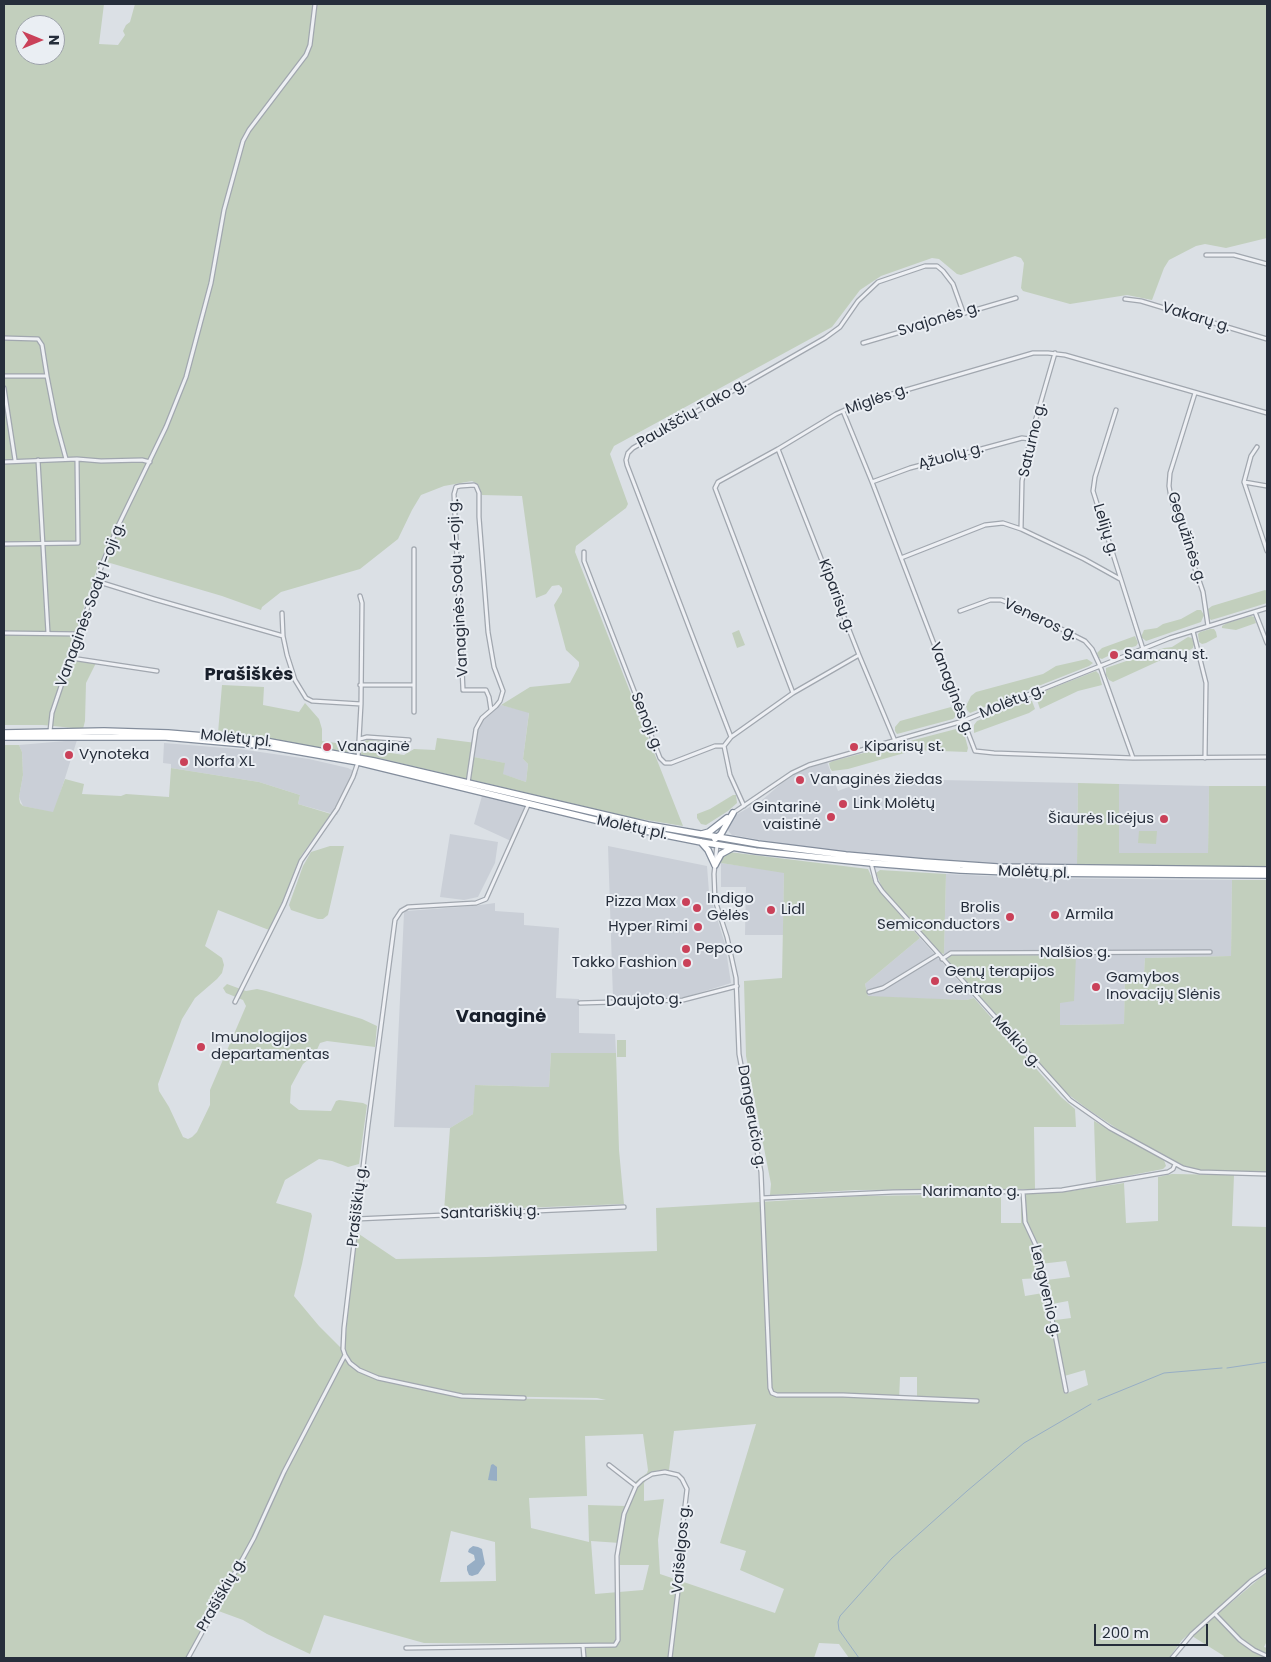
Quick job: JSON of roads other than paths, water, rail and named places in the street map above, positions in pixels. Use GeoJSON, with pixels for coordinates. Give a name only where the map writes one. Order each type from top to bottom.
{"type":"FeatureCollection","features":[{"type":"Feature","properties":{"kind":"highway","name":"Molėtų pl."},"geometry":{"type":"LineString","coordinates":[[4,733],[132,732],[200,735],[265,741],[468,784],[611,818],[717,838],[846,855],[960,865],[1040,868],[1267,870]]}},
{"type":"Feature","properties":{"kind":"highway","name":"Molėtų pl."},"geometry":{"type":"LineString","coordinates":[[4,737],[127,736],[181,738],[267,746],[358,760],[620,826],[719,845],[871,863],[1025,873],[1267,875]]}},
{"type":"Feature","properties":{"kind":"highway"},"geometry":{"type":"LineString","coordinates":[[715,864],[704,842],[712,842],[717,838],[733,813]]}},
{"type":"Feature","properties":{"kind":"highway"},"geometry":{"type":"LineString","coordinates":[[700,835],[725,823]]}},
{"type":"Feature","properties":{"kind":"highway"},"geometry":{"type":"LineString","coordinates":[[725,823],[728,833],[735,840]]}},
{"type":"Feature","properties":{"kind":"highway"},"geometry":{"type":"LineString","coordinates":[[717,838],[719,845]]}},
{"type":"Feature","properties":{"kind":"highway"},"geometry":{"type":"LineString","coordinates":[[715,864],[721,854],[734,847]]}},
{"type":"Feature","properties":{"kind":"street","name":"Vanaginės Sodų 1-oji g."},"geometry":{"type":"LineString","coordinates":[[50,732],[52,713],[96,581],[118,526],[166,427],[186,377],[211,283],[224,210],[243,142],[249,130],[306,56],[310,45],[316,4]]}},
{"type":"Feature","properties":{"kind":"street"},"geometry":{"type":"LineString","coordinates":[[1206,255],[1234,254],[1267,264]]}},
{"type":"Feature","properties":{"kind":"street","name":"Paukščių Tako g."},"geometry":{"type":"LineString","coordinates":[[731,737],[627,465],[628,453],[633,448],[825,338],[840,327],[858,301],[878,282],[925,266],[937,266],[953,284],[963,312]]}},
{"type":"Feature","properties":{"kind":"street","name":"Svajonės g."},"geometry":{"type":"LineString","coordinates":[[863,343],[963,312],[1016,298]]}},
{"type":"Feature","properties":{"kind":"street","name":"Vakarų g."},"geometry":{"type":"LineString","coordinates":[[1125,299],[1141,301],[1267,338]]}},
{"type":"Feature","properties":{"kind":"street"},"geometry":{"type":"LineString","coordinates":[[4,338],[38,339],[42,345],[56,422],[66,459]]}},
{"type":"Feature","properties":{"kind":"street","name":"Miglės g."},"geometry":{"type":"LineString","coordinates":[[793,693],[715,488],[718,482],[858,404],[1033,353],[1055,353],[1267,414]]}},
{"type":"Feature","properties":{"kind":"street","name":"Saturno g."},"geometry":{"type":"LineString","coordinates":[[1021,529],[1022,482],[1030,439],[1055,353]]}},
{"type":"Feature","properties":{"kind":"street"},"geometry":{"type":"LineString","coordinates":[[4,376],[47,376]]}},
{"type":"Feature","properties":{"kind":"street"},"geometry":{"type":"LineString","coordinates":[[4,388],[15,460]]}},
{"type":"Feature","properties":{"kind":"street","name":"Gegužinės g."},"geometry":{"type":"LineString","coordinates":[[1194,393],[1170,473],[1169,486],[1203,592],[1208,626]]}},
{"type":"Feature","properties":{"kind":"street","name":"Lelijų g."},"geometry":{"type":"LineString","coordinates":[[1116,410],[1095,477],[1093,491],[1143,649]]}},
{"type":"Feature","properties":{"kind":"street","name":"Vanaginės g."},"geometry":{"type":"LineString","coordinates":[[843,411],[872,482],[973,749],[977,753],[1133,758],[1267,757]]}},
{"type":"Feature","properties":{"kind":"street","name":"Ąžuolų g."},"geometry":{"type":"LineString","coordinates":[[872,482],[944,458],[1022,438],[1030,439]]}},
{"type":"Feature","properties":{"kind":"street"},"geometry":{"type":"LineString","coordinates":[[1257,447],[1251,456],[1244,482],[1267,551]]}},
{"type":"Feature","properties":{"kind":"street","name":"Kiparisų g."},"geometry":{"type":"LineString","coordinates":[[778,450],[895,741]]}},
{"type":"Feature","properties":{"kind":"street"},"geometry":{"type":"LineString","coordinates":[[4,462],[66,459],[101,461],[142,460],[150,462]]}},
{"type":"Feature","properties":{"kind":"street"},"geometry":{"type":"LineString","coordinates":[[4,544],[78,543],[77,459]]}},
{"type":"Feature","properties":{"kind":"street"},"geometry":{"type":"LineString","coordinates":[[38,460],[48,633]]}},
{"type":"Feature","properties":{"kind":"street"},"geometry":{"type":"LineString","coordinates":[[1244,482],[1267,486]]}},
{"type":"Feature","properties":{"kind":"street","name":"Vanaginės Sodų 4-oji g."},"geometry":{"type":"LineString","coordinates":[[458,486],[476,486],[479,493],[479,527],[488,632],[494,667],[503,692],[500,701],[491,710],[486,690],[464,690],[454,494],[458,486]]}},
{"type":"Feature","properties":{"kind":"street"},"geometry":{"type":"LineString","coordinates":[[901,558],[965,532],[992,523],[1003,523],[1021,529],[1084,559],[1120,579]]}},
{"type":"Feature","properties":{"kind":"street"},"geometry":{"type":"LineString","coordinates":[[414,549],[414,712]]}},
{"type":"Feature","properties":{"kind":"street","name":"Senoji g."},"geometry":{"type":"LineString","coordinates":[[584,552],[584,561],[660,758],[664,762],[671,763],[715,746],[724,746]]}},
{"type":"Feature","properties":{"kind":"street"},"geometry":{"type":"LineString","coordinates":[[96,581],[283,636]]}},
{"type":"Feature","properties":{"kind":"street"},"geometry":{"type":"LineString","coordinates":[[235,1002],[284,904],[301,861],[337,809],[353,777],[358,760],[360,739],[362,602],[360,596]]}},
{"type":"Feature","properties":{"kind":"street","name":"Veneros g."},"geometry":{"type":"LineString","coordinates":[[960,611],[993,600],[1010,603],[1085,641],[1092,649],[1100,666],[1133,758]]}},
{"type":"Feature","properties":{"kind":"street","name":"Molėtų g."},"geometry":{"type":"LineString","coordinates":[[733,813],[801,768],[963,721],[1143,649],[1267,608]]}},
{"type":"Feature","properties":{"kind":"street"},"geometry":{"type":"LineString","coordinates":[[282,612],[283,636],[295,680],[306,698],[312,701],[361,704]]}},
{"type":"Feature","properties":{"kind":"street"},"geometry":{"type":"LineString","coordinates":[[1255,612],[1267,643]]}},
{"type":"Feature","properties":{"kind":"street"},"geometry":{"type":"LineString","coordinates":[[1193,631],[1206,683],[1205,758]]}},
{"type":"Feature","properties":{"kind":"street"},"geometry":{"type":"LineString","coordinates":[[4,633],[79,634]]}},
{"type":"Feature","properties":{"kind":"street"},"geometry":{"type":"LineString","coordinates":[[744,806],[730,775],[724,746],[731,737],[793,693],[859,655]]}},
{"type":"Feature","properties":{"kind":"street"},"geometry":{"type":"LineString","coordinates":[[71,658],[158,672]]}},
{"type":"Feature","properties":{"kind":"street"},"geometry":{"type":"LineString","coordinates":[[360,684],[414,685]]}},
{"type":"Feature","properties":{"kind":"street"},"geometry":{"type":"LineString","coordinates":[[468,784],[476,729],[482,718],[491,710]]}},
{"type":"Feature","properties":{"kind":"street"},"geometry":{"type":"LineString","coordinates":[[360,739],[367,737],[409,740]]}},
{"type":"Feature","properties":{"kind":"street","name":"Prašiškių g."},"geometry":{"type":"LineString","coordinates":[[188,1658],[254,1538],[284,1472],[345,1356],[343,1333],[356,1218],[395,920],[401,911],[408,907],[476,903],[486,899],[530,804]]}},
{"type":"Feature","properties":{"kind":"street","name":"Dangeručio g."},"geometry":{"type":"LineString","coordinates":[[719,845],[715,864],[715,900],[727,937],[737,986],[739,1054],[761,1172],[770,1388],[772,1393],[777,1395],[977,1401]]}},
{"type":"Feature","properties":{"kind":"street","name":"Melkio g."},"geometry":{"type":"LineString","coordinates":[[871,863],[876,882],[882,891],[937,955],[1070,1100],[1110,1128],[1175,1164],[1194,1172],[1267,1174]]}},
{"type":"Feature","properties":{"kind":"street","name":"Nalšios g."},"geometry":{"type":"LineString","coordinates":[[942,959],[951,952],[1210,952]]}},
{"type":"Feature","properties":{"kind":"street"},"geometry":{"type":"LineString","coordinates":[[869,992],[883,988],[937,955]]}},
{"type":"Feature","properties":{"kind":"street","name":"Daujoto g."},"geometry":{"type":"LineString","coordinates":[[580,1003],[683,1000],[697,998],[737,986]]}},
{"type":"Feature","properties":{"kind":"street","name":"Narimanto g."},"geometry":{"type":"LineString","coordinates":[[762,1198],[893,1192],[1022,1192],[1076,1188],[1168,1172],[1175,1164]]}},
{"type":"Feature","properties":{"kind":"street","name":"Lengvenio g."},"geometry":{"type":"LineString","coordinates":[[1022,1192],[1025,1222],[1039,1252],[1066,1391]]}},
{"type":"Feature","properties":{"kind":"street","name":"Santariškių g."},"geometry":{"type":"LineString","coordinates":[[356,1218],[624,1207]]}},
{"type":"Feature","properties":{"kind":"street"},"geometry":{"type":"LineString","coordinates":[[345,1356],[359,1370],[378,1378],[462,1396],[524,1398]]}},
{"type":"Feature","properties":{"kind":"street"},"geometry":{"type":"LineString","coordinates":[[406,1648],[614,1646],[618,1643],[618,1556],[624,1514],[636,1486],[609,1465]]}},
{"type":"Feature","properties":{"kind":"street","name":"Vaišelgos g."},"geometry":{"type":"LineString","coordinates":[[636,1486],[646,1476],[664,1472],[678,1476],[682,1479],[687,1489],[681,1540],[680,1574],[670,1658]]}},
{"type":"Feature","properties":{"kind":"street"},"geometry":{"type":"LineString","coordinates":[[1172,1658],[1192,1634],[1267,1570]]}},
{"type":"Feature","properties":{"kind":"street"},"geometry":{"type":"LineString","coordinates":[[1215,1614],[1240,1640],[1267,1656]]}},
{"type":"Feature","properties":{"kind":"street"},"geometry":{"type":"LineString","coordinates":[[583,1646],[584,1658]]}},
{"type":"Feature","properties":{"kind":"water"},"geometry":{"type":"Polygon","coordinates":[[[493,1464],[497,1467],[497,1481],[488,1480],[491,1465],[493,1464]]]}},
{"type":"Feature","properties":{"kind":"water"},"geometry":{"type":"Polygon","coordinates":[[[473,1546],[482,1549],[485,1564],[478,1574],[472,1576],[469,1575],[467,1566],[475,1560],[474,1555],[468,1552],[473,1546]]]}},
{"type":"Feature","properties":{"kind":"waterway"},"geometry":{"type":"LineString","coordinates":[[1227,1368],[1267,1362]]}},
{"type":"Feature","properties":{"kind":"waterway"},"geometry":{"type":"LineString","coordinates":[[1098,1400],[1164,1373],[1222,1368]]}},
{"type":"Feature","properties":{"kind":"waterway"},"geometry":{"type":"LineString","coordinates":[[859,1658],[839,1630],[838,1622],[840,1616],[892,1558],[1024,1443],[1091,1404]]}},
{"type":"Feature","properties":{"kind":"place","name":"Samanų st."},"geometry":{"type":"Point","coordinates":[1114,655]}},
{"type":"Feature","properties":{"kind":"place","name":"Vanaginė"},"geometry":{"type":"Point","coordinates":[327,747]}},
{"type":"Feature","properties":{"kind":"place","name":"Kiparisų st."},"geometry":{"type":"Point","coordinates":[854,747]}},
{"type":"Feature","properties":{"kind":"place","name":"Vynoteka"},"geometry":{"type":"Point","coordinates":[69,755]}},
{"type":"Feature","properties":{"kind":"place","name":"Norfa XL"},"geometry":{"type":"Point","coordinates":[184,762]}},
{"type":"Feature","properties":{"kind":"place","name":"Vanaginės žiedas"},"geometry":{"type":"Point","coordinates":[800,780]}},
{"type":"Feature","properties":{"kind":"place","name":"Link Molėtų"},"geometry":{"type":"Point","coordinates":[843,804]}},
{"type":"Feature","properties":{"kind":"place","name":"Gintarinė vaistinė"},"geometry":{"type":"Point","coordinates":[831,817]}},
{"type":"Feature","properties":{"kind":"place","name":"Šiaurės licėjus"},"geometry":{"type":"Point","coordinates":[1164,819]}},
{"type":"Feature","properties":{"kind":"place","name":"Pizza Max"},"geometry":{"type":"Point","coordinates":[686,902]}},
{"type":"Feature","properties":{"kind":"place","name":"Indigo Gėlės"},"geometry":{"type":"Point","coordinates":[697,908]}},
{"type":"Feature","properties":{"kind":"place","name":"Lidl"},"geometry":{"type":"Point","coordinates":[771,910]}},
{"type":"Feature","properties":{"kind":"place","name":"Armila"},"geometry":{"type":"Point","coordinates":[1055,915]}},
{"type":"Feature","properties":{"kind":"place","name":"Brolis Semiconductors"},"geometry":{"type":"Point","coordinates":[1010,917]}},
{"type":"Feature","properties":{"kind":"place","name":"Hyper Rimi"},"geometry":{"type":"Point","coordinates":[698,927]}},
{"type":"Feature","properties":{"kind":"place","name":"Pepco"},"geometry":{"type":"Point","coordinates":[686,949]}},
{"type":"Feature","properties":{"kind":"place","name":"Takko Fashion"},"geometry":{"type":"Point","coordinates":[687,963]}},
{"type":"Feature","properties":{"kind":"place","name":"Genų terapijos centras"},"geometry":{"type":"Point","coordinates":[935,981]}},
{"type":"Feature","properties":{"kind":"place","name":"Gamybos Inovacijų Slėnis"},"geometry":{"type":"Point","coordinates":[1096,987]}},
{"type":"Feature","properties":{"kind":"place","name":"Imunologijos departamentas"},"geometry":{"type":"Point","coordinates":[201,1047]}},
{"type":"Feature","properties":{"kind":"district","name":"Prašiškės"},"geometry":{"type":"Point","coordinates":[249,675]}},
{"type":"Feature","properties":{"kind":"district","name":"Vanaginė"},"geometry":{"type":"Point","coordinates":[501,1017]}}]}
